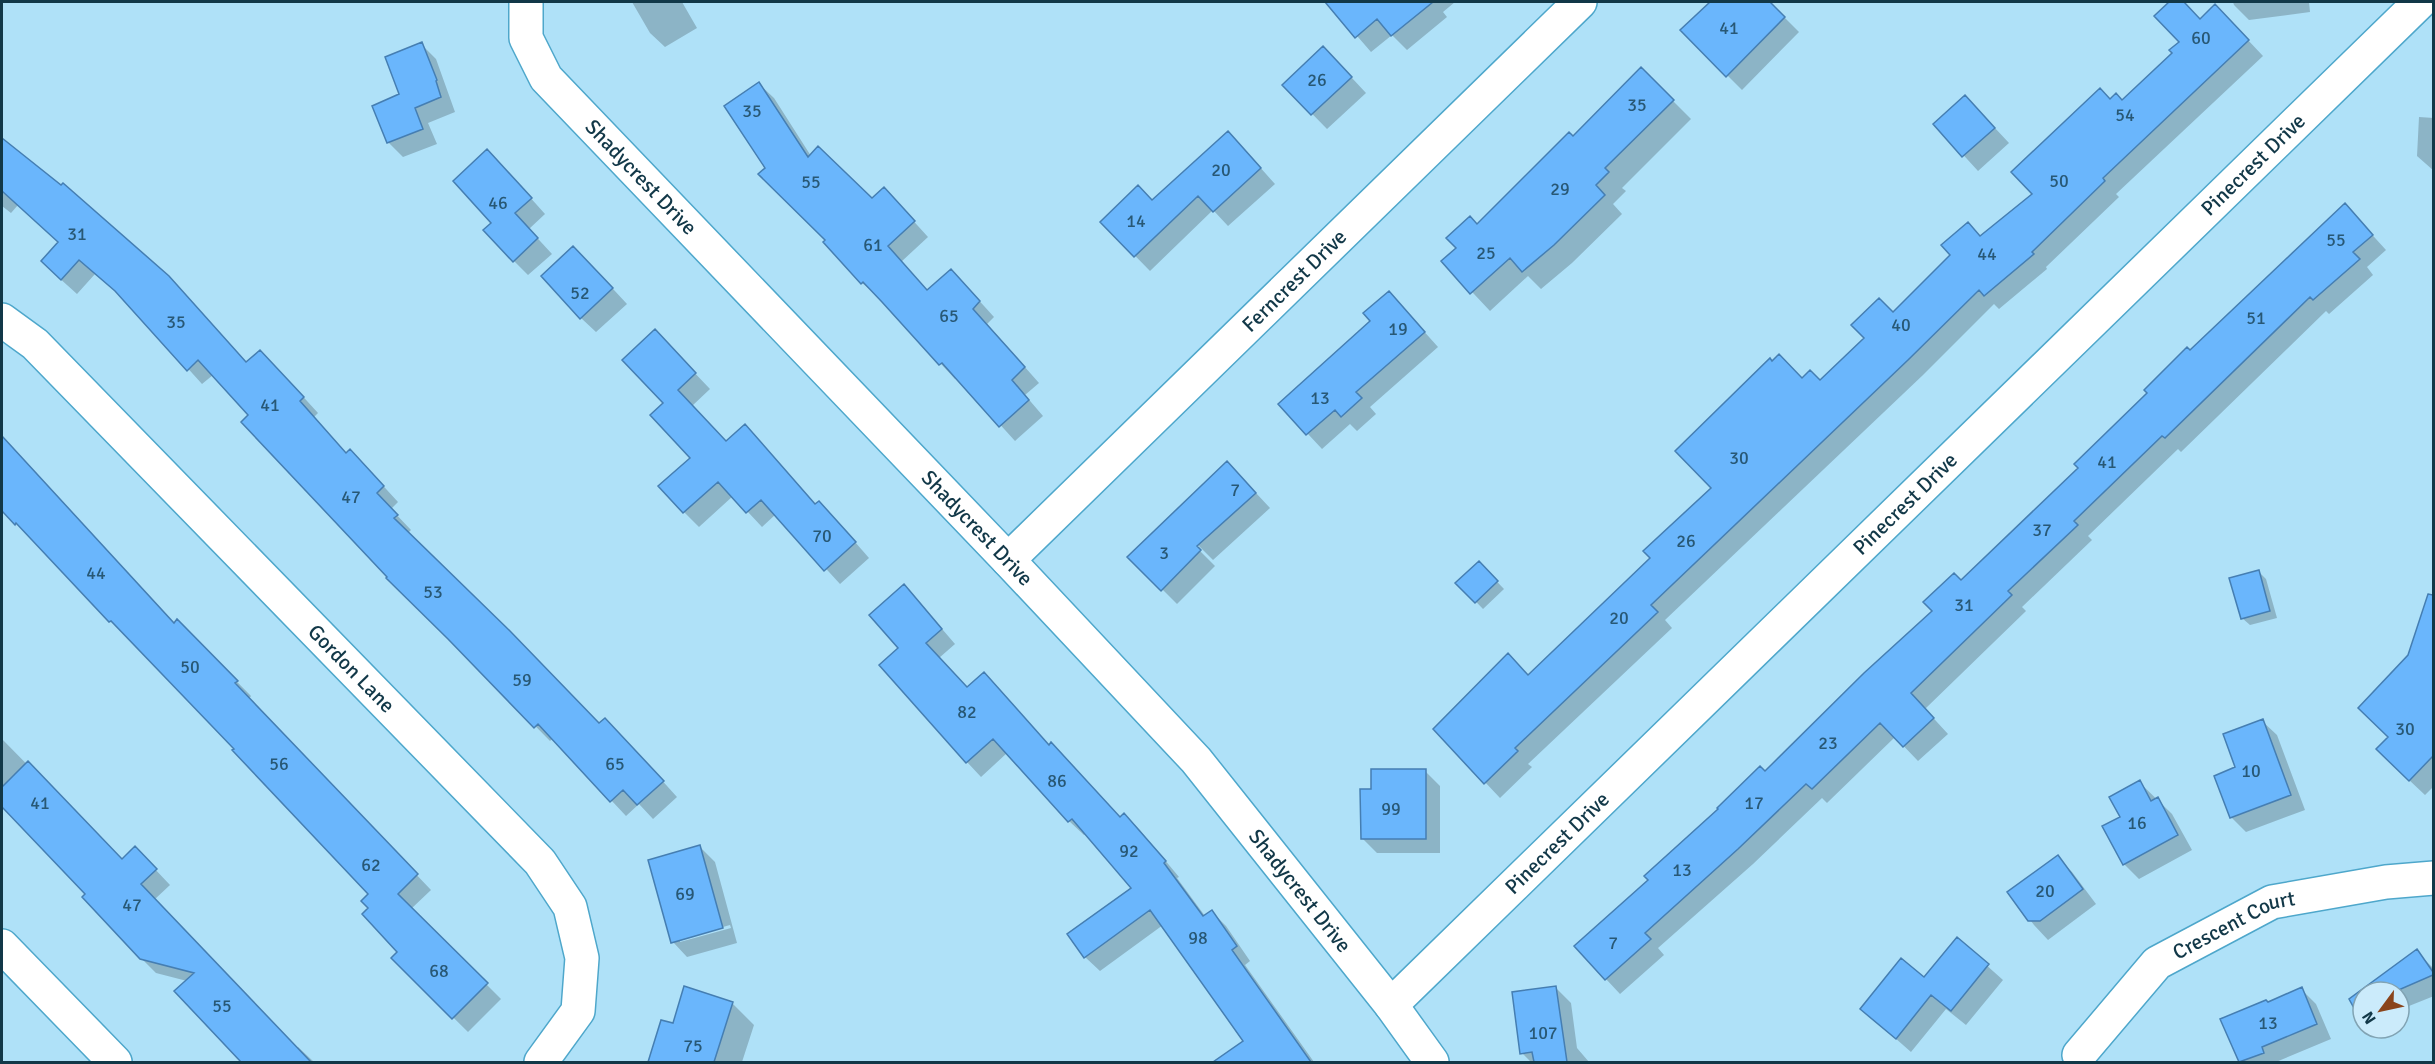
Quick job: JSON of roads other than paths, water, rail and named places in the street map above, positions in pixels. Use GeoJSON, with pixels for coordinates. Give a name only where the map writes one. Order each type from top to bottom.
{"type":"FeatureCollection","features":[{"type":"Feature","properties":{"kind":"street","name":"Shadycrest Drive"},"geometry":{"type":"LineString","coordinates":[[526,2],[526,38],[546,78],[1008,560],[1196,760],[1391,1005],[1432,1062]]}},
{"type":"Feature","properties":{"kind":"street","name":"Ferncrest Drive"},"geometry":{"type":"LineString","coordinates":[[1008,560],[1580,2]]}},
{"type":"Feature","properties":{"kind":"street","name":"Pinecrest Drive"},"geometry":{"type":"LineString","coordinates":[[1391,1005],[2420,2]]}},
{"type":"Feature","properties":{"kind":"street","name":"Gordon Lane"},"geometry":{"type":"LineString","coordinates":[[2,320],[35,344],[540,862],[570,908],[582,958],[578,1011],[541,1062]]}},
{"type":"Feature","properties":{"kind":"street","name":"Crescent Court"},"geometry":{"type":"LineString","coordinates":[[2079,1055],[2157,963],[2272,902],[2386,882],[2433,878]]}},
{"type":"Feature","properties":{"kind":"street"},"geometry":{"type":"LineString","coordinates":[[2,946],[115,1062]]}}]}
